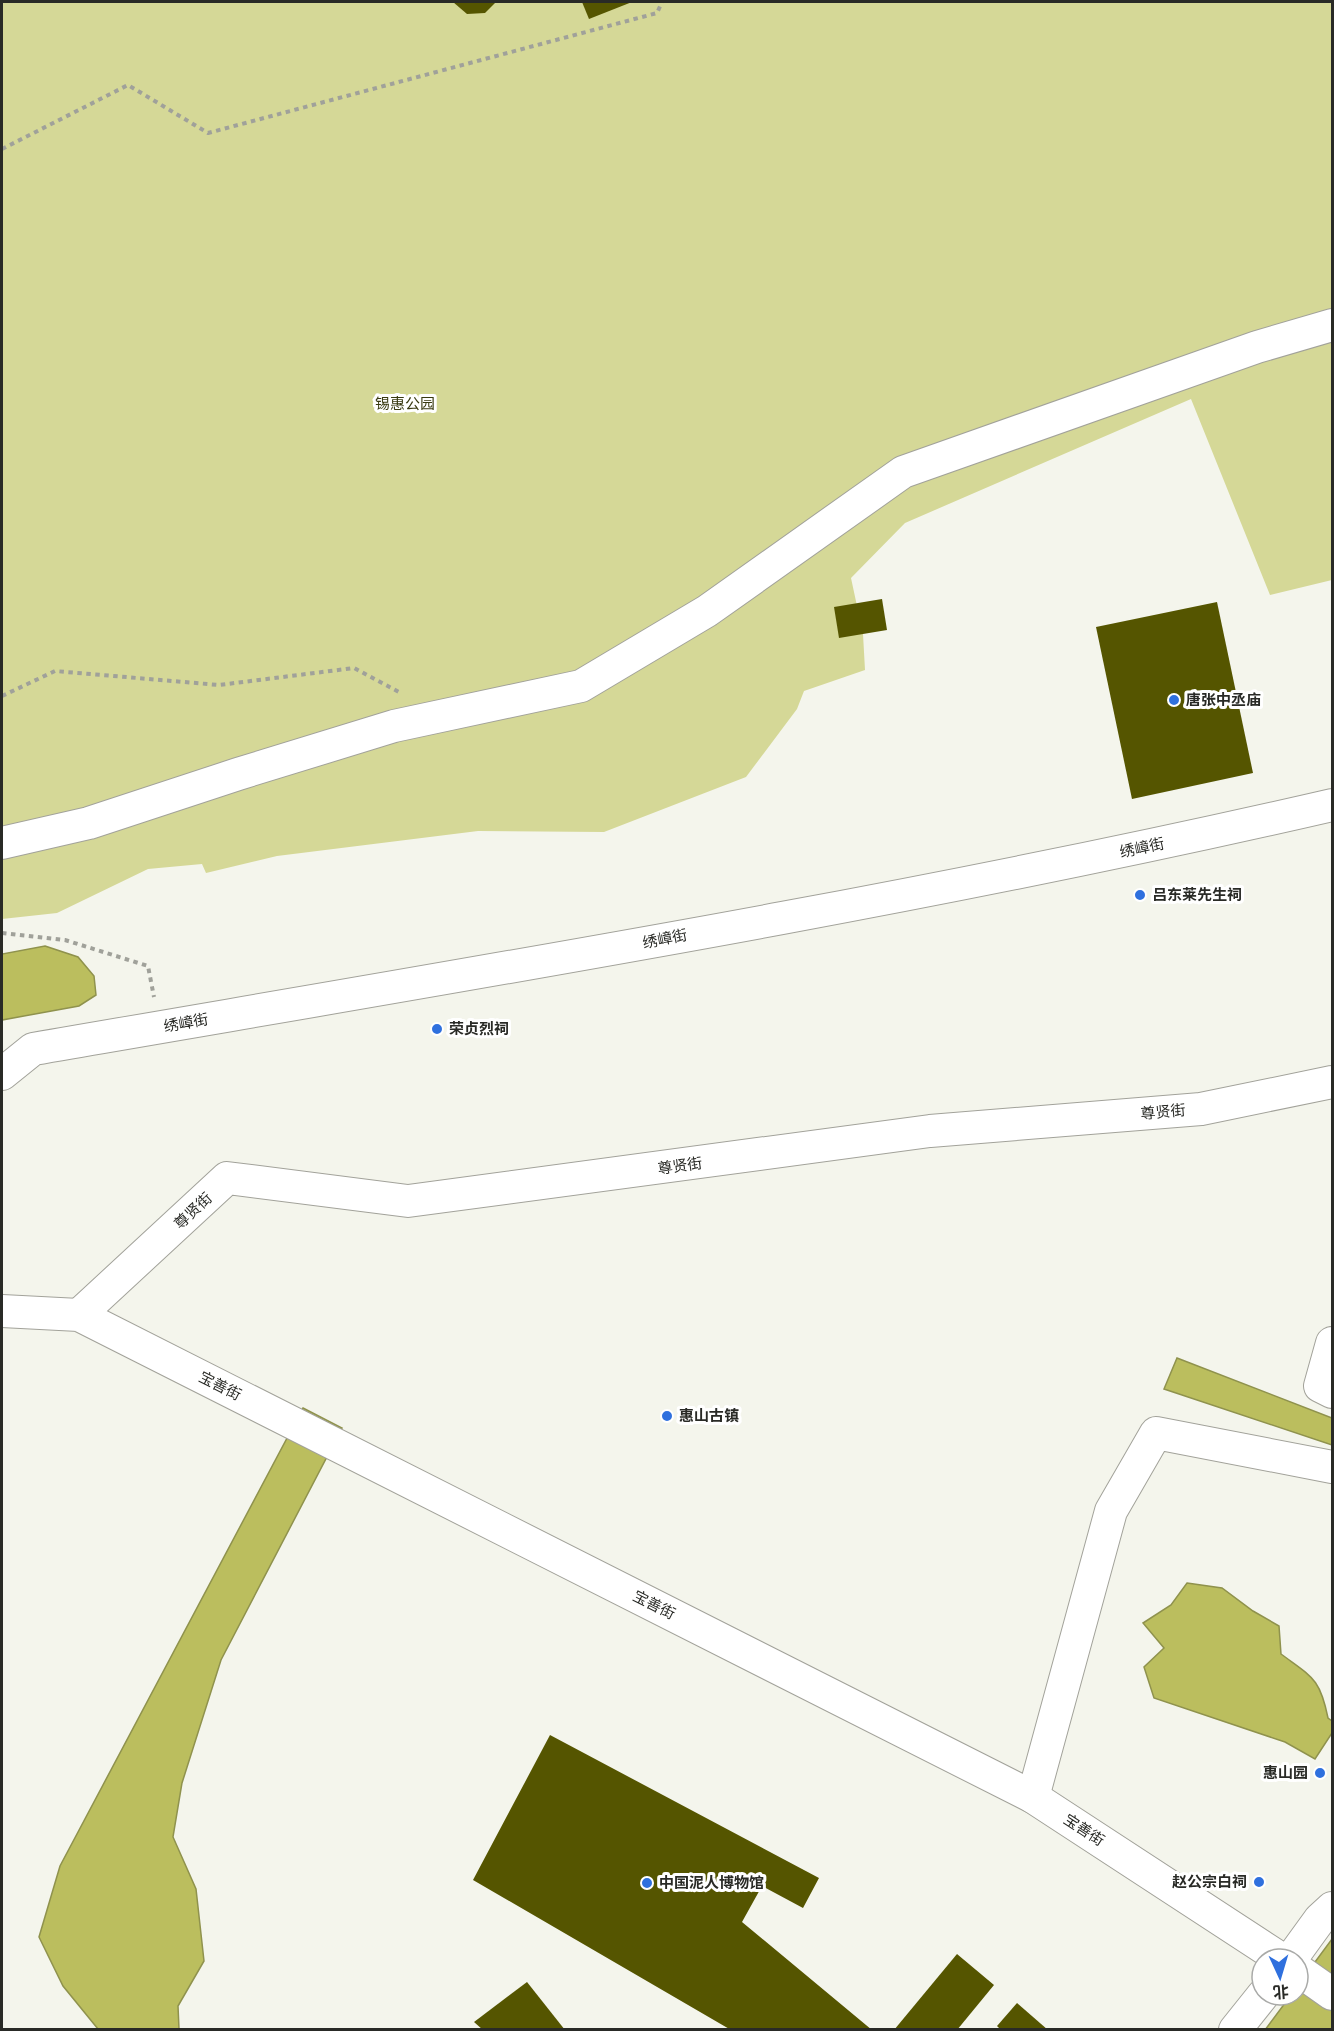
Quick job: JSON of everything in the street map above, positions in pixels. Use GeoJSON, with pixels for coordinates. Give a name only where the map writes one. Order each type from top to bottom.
{"type":"FeatureCollection","features":[{"type":"Feature","properties":{"kind":"street"},"geometry":{"type":"LineString","coordinates":[[2,843],[89,823],[249,770],[394,726],[581,686],[707,611],[903,472],[1257,347],[1332,325]]}},
{"type":"Feature","properties":{"kind":"street","name":"绣嶂街"},"geometry":{"type":"LineString","coordinates":[[2,1074],[33,1049],[636,944],[1116,854],[1332,805]]}},
{"type":"Feature","properties":{"kind":"street","name":"尊贤街"},"geometry":{"type":"LineString","coordinates":[[80,1315],[228,1178],[408,1201],[930,1131],[1201,1109],[1332,1082]]}},
{"type":"Feature","properties":{"kind":"street","name":"宝善街"},"geometry":{"type":"LineString","coordinates":[[2,1311],[80,1315],[1033,1797],[1263,1947]]}},
{"type":"Feature","properties":{"kind":"street"},"geometry":{"type":"LineString","coordinates":[[1326,1389],[1332,1343]]}},
{"type":"Feature","properties":{"kind":"street"},"geometry":{"type":"LineString","coordinates":[[1033,1797],[1111,1511],[1156,1433],[1332,1467]]}},
{"type":"Feature","properties":{"kind":"street"},"geometry":{"type":"LineString","coordinates":[[1300,1947],[1320,1919],[1332,1908]]}},
{"type":"Feature","properties":{"kind":"street"},"geometry":{"type":"LineString","coordinates":[[1310,1978],[1332,1994]]}},
{"type":"Feature","properties":{"kind":"street"},"geometry":{"type":"LineString","coordinates":[[1235,2030],[1253,2007]]}},
{"type":"Feature","properties":{"kind":"path"},"geometry":{"type":"LineString","coordinates":[[2,149],[128,85],[208,133],[657,13],[662,2]]}},
{"type":"Feature","properties":{"kind":"path"},"geometry":{"type":"LineString","coordinates":[[2,696],[55,671],[219,685],[354,668],[444,716]]}},
{"type":"Feature","properties":{"kind":"path"},"geometry":{"type":"LineString","coordinates":[[2,933],[64,940],[148,966],[160,1027]]}},
{"type":"Feature","properties":{"kind":"green space","name":"锡惠公园"},"geometry":{"type":"Polygon","coordinates":[[[2,2],[1332,2],[1332,580],[1270,595],[1191,399],[905,523],[851,578],[863,634],[865,670],[804,691],[797,709],[746,777],[604,832],[478,831],[277,856],[206,873],[202,864],[148,869],[57,913],[2,919],[2,2]]]}},
{"type":"Feature","properties":{"kind":"shaded area"},"geometry":{"type":"Polygon","coordinates":[[[45,946],[78,957],[94,976],[96,995],[79,1006],[2,1020],[2,954],[45,946]]]}},
{"type":"Feature","properties":{"kind":"shaded area"},"geometry":{"type":"Polygon","coordinates":[[[1177,1358],[1332,1418],[1332,1445],[1164,1389],[1177,1358]]]}},
{"type":"Feature","properties":{"kind":"shaded area"},"geometry":{"type":"Polygon","coordinates":[[[303,1408],[342,1428],[221,1660],[182,1783],[173,1837],[196,1889],[204,1961],[178,2006],[179,2029],[98,2029],[63,1986],[39,1937],[60,1866],[303,1408]]]}},
{"type":"Feature","properties":{"kind":"shaded area"},"geometry":{"type":"Polygon","coordinates":[[[1187,1583],[1222,1588],[1253,1611],[1279,1626],[1281,1654],[1307,1674],[1318,1686],[1328,1718],[1332,1721],[1332,1733],[1315,1759],[1285,1742],[1154,1698],[1144,1667],[1164,1648],[1143,1623],[1171,1605],[1187,1583]]]}},
{"type":"Feature","properties":{"kind":"shaded area"},"geometry":{"type":"Polygon","coordinates":[[[1332,1939],[1332,2029],[1265,2030],[1282,2007],[1310,2007],[1310,1969],[1332,1939]]]}},
{"type":"Feature","properties":{"kind":"building"},"geometry":{"type":"Polygon","coordinates":[[[453,2],[496,2],[485,13],[467,14],[453,2]]]}},
{"type":"Feature","properties":{"kind":"building"},"geometry":{"type":"Polygon","coordinates":[[[582,2],[632,2],[589,19],[582,2]]]}},
{"type":"Feature","properties":{"kind":"building"},"geometry":{"type":"Polygon","coordinates":[[[882,599],[887,630],[839,638],[834,607],[882,599]]]}},
{"type":"Feature","properties":{"kind":"building","name":"唐张中丞庙"},"geometry":{"type":"Polygon","coordinates":[[[1217,602],[1253,773],[1132,799],[1096,627],[1217,602]]]}},
{"type":"Feature","properties":{"kind":"building","name":"中国泥人博物馆"},"geometry":{"type":"Polygon","coordinates":[[[550,1735],[819,1878],[803,1908],[762,1886],[742,1922],[872,2030],[731,2030],[473,1880],[550,1735]]]}},
{"type":"Feature","properties":{"kind":"building"},"geometry":{"type":"Polygon","coordinates":[[[957,1954],[994,1985],[957,2030],[894,2030],[957,1954]]]}},
{"type":"Feature","properties":{"kind":"building"},"geometry":{"type":"Polygon","coordinates":[[[527,1982],[565,2030],[483,2030],[474,2022],[527,1982]]]}},
{"type":"Feature","properties":{"kind":"building"},"geometry":{"type":"Polygon","coordinates":[[[1017,2003],[1048,2030],[1001,2030],[997,2026],[1017,2003]]]}},
{"type":"Feature","properties":{"kind":"place","name":"唐张中丞庙"},"geometry":{"type":"Point","coordinates":[1174,700]}},
{"type":"Feature","properties":{"kind":"place","name":"吕东莱先生祠"},"geometry":{"type":"Point","coordinates":[1140,895]}},
{"type":"Feature","properties":{"kind":"place","name":"荣贞烈祠"},"geometry":{"type":"Point","coordinates":[437,1029]}},
{"type":"Feature","properties":{"kind":"place","name":"惠山古镇"},"geometry":{"type":"Point","coordinates":[667,1416]}},
{"type":"Feature","properties":{"kind":"place","name":"惠山园"},"geometry":{"type":"Point","coordinates":[1320,1773]}},
{"type":"Feature","properties":{"kind":"place","name":"赵公宗白祠"},"geometry":{"type":"Point","coordinates":[1259,1882]}},
{"type":"Feature","properties":{"kind":"place","name":"中国泥人博物馆"},"geometry":{"type":"Point","coordinates":[647,1883]}}]}
